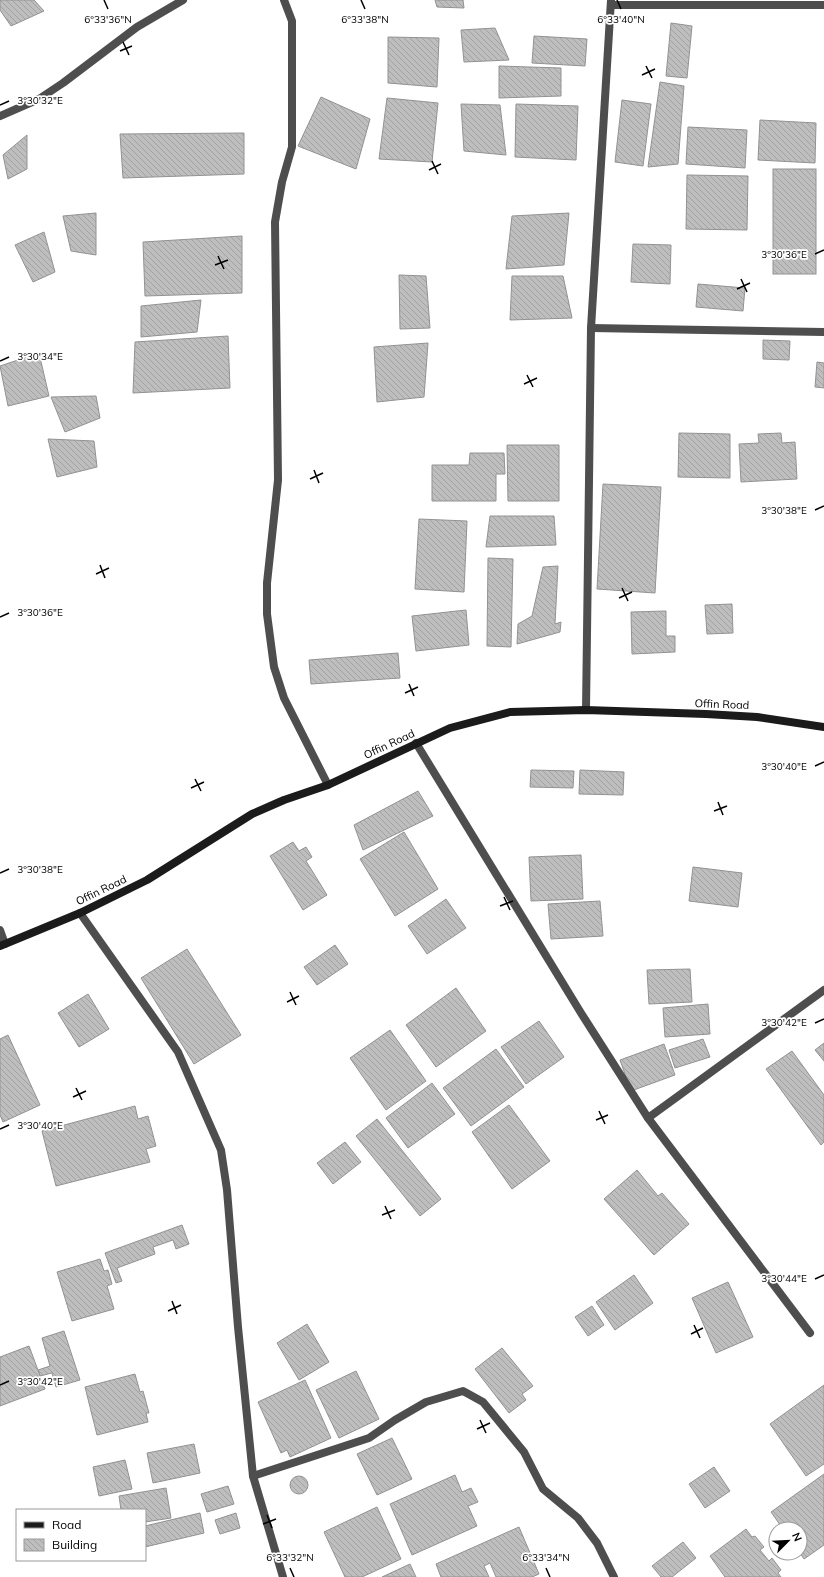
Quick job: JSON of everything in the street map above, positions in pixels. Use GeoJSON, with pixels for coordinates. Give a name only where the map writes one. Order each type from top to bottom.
{"type":"FeatureCollection","features":[{"type":"Feature","properties":{"kind":"street"},"geometry":{"type":"LineString","coordinates":[[0,116],[39,99],[63,83],[137,27],[183,0]]}},
{"type":"Feature","properties":{"kind":"street"},"geometry":{"type":"LineString","coordinates":[[284,0],[292,21],[292,147],[282,182],[275,222],[278,480],[266,583],[267,614],[274,667],[284,698],[328,784]]}},
{"type":"Feature","properties":{"kind":"street"},"geometry":{"type":"LineString","coordinates":[[586,710],[592,328],[611,3],[824,5]]}},
{"type":"Feature","properties":{"kind":"street"},"geometry":{"type":"LineString","coordinates":[[592,328],[824,332]]}},
{"type":"Feature","properties":{"kind":"street","name":"Offin Road"},"geometry":{"type":"LineString","coordinates":[[2,945],[80,913],[148,880],[252,814],[284,800],[328,784],[450,728],[510,712],[586,710],[757,717],[824,727]]}},
{"type":"Feature","properties":{"kind":"street"},"geometry":{"type":"LineString","coordinates":[[416,743],[581,1014],[648,1118],[810,1333]]}},
{"type":"Feature","properties":{"kind":"street"},"geometry":{"type":"LineString","coordinates":[[80,913],[178,1052],[221,1150],[227,1190],[238,1327],[253,1476],[283,1577]]}},
{"type":"Feature","properties":{"kind":"street"},"geometry":{"type":"LineString","coordinates":[[0,930],[2,945]]}},
{"type":"Feature","properties":{"kind":"street"},"geometry":{"type":"LineString","coordinates":[[648,1118],[824,990]]}},
{"type":"Feature","properties":{"kind":"street"},"geometry":{"type":"LineString","coordinates":[[253,1476],[369,1438],[395,1420],[426,1402],[463,1391],[483,1402],[524,1452],[543,1489],[578,1518],[597,1543],[614,1577]]}},
{"type":"Feature","properties":{"kind":"building"},"geometry":{"type":"Polygon","coordinates":[[[0,0],[34,0],[44,11],[11,26],[0,10],[0,0]]]}},
{"type":"Feature","properties":{"kind":"building"},"geometry":{"type":"Polygon","coordinates":[[[435,0],[463,0],[464,8],[437,7],[435,0]]]}},
{"type":"Feature","properties":{"kind":"building"},"geometry":{"type":"Polygon","coordinates":[[[671,23],[692,26],[687,78],[666,76],[671,23]]]}},
{"type":"Feature","properties":{"kind":"building"},"geometry":{"type":"Polygon","coordinates":[[[495,28],[509,60],[464,62],[461,30],[495,28]]]}},
{"type":"Feature","properties":{"kind":"building"},"geometry":{"type":"Polygon","coordinates":[[[534,36],[587,39],[585,66],[532,63],[534,36]]]}},
{"type":"Feature","properties":{"kind":"building"},"geometry":{"type":"Polygon","coordinates":[[[388,37],[439,38],[437,87],[388,83],[388,37]]]}},
{"type":"Feature","properties":{"kind":"building"},"geometry":{"type":"Polygon","coordinates":[[[499,66],[561,68],[561,96],[499,98],[499,66]]]}},
{"type":"Feature","properties":{"kind":"building"},"geometry":{"type":"Polygon","coordinates":[[[660,82],[684,86],[678,164],[648,167],[660,82]]]}},
{"type":"Feature","properties":{"kind":"building"},"geometry":{"type":"Polygon","coordinates":[[[321,97],[370,119],[356,169],[298,146],[321,97]]]}},
{"type":"Feature","properties":{"kind":"building"},"geometry":{"type":"Polygon","coordinates":[[[387,98],[438,103],[432,162],[379,159],[387,98]]]}},
{"type":"Feature","properties":{"kind":"building"},"geometry":{"type":"Polygon","coordinates":[[[622,100],[651,104],[643,166],[615,162],[622,100]]]}},
{"type":"Feature","properties":{"kind":"building"},"geometry":{"type":"Polygon","coordinates":[[[461,104],[500,105],[506,155],[464,151],[461,104]]]}},
{"type":"Feature","properties":{"kind":"building"},"geometry":{"type":"Polygon","coordinates":[[[516,104],[578,106],[576,160],[515,157],[516,104]]]}},
{"type":"Feature","properties":{"kind":"building"},"geometry":{"type":"Polygon","coordinates":[[[760,120],[816,123],[815,163],[758,160],[760,120]]]}},
{"type":"Feature","properties":{"kind":"building"},"geometry":{"type":"Polygon","coordinates":[[[688,127],[747,130],[745,168],[686,164],[688,127]]]}},
{"type":"Feature","properties":{"kind":"building"},"geometry":{"type":"Polygon","coordinates":[[[244,133],[244,174],[123,178],[120,134],[244,133]]]}},
{"type":"Feature","properties":{"kind":"building"},"geometry":{"type":"Polygon","coordinates":[[[27,135],[27,169],[8,179],[3,155],[27,135]]]}},
{"type":"Feature","properties":{"kind":"building"},"geometry":{"type":"Polygon","coordinates":[[[773,169],[816,169],[816,274],[773,274],[773,169]]]}},
{"type":"Feature","properties":{"kind":"building"},"geometry":{"type":"Polygon","coordinates":[[[687,175],[748,176],[747,230],[686,229],[687,175]]]}},
{"type":"Feature","properties":{"kind":"building"},"geometry":{"type":"Polygon","coordinates":[[[96,213],[96,255],[71,251],[63,216],[96,213]]]}},
{"type":"Feature","properties":{"kind":"building"},"geometry":{"type":"Polygon","coordinates":[[[569,213],[564,265],[506,269],[512,216],[569,213]]]}},
{"type":"Feature","properties":{"kind":"building"},"geometry":{"type":"Polygon","coordinates":[[[44,232],[55,272],[33,282],[15,245],[44,232]]]}},
{"type":"Feature","properties":{"kind":"building"},"geometry":{"type":"Polygon","coordinates":[[[242,236],[242,293],[145,296],[143,242],[242,236]]]}},
{"type":"Feature","properties":{"kind":"building"},"geometry":{"type":"Polygon","coordinates":[[[633,244],[671,245],[670,284],[631,282],[633,244]]]}},
{"type":"Feature","properties":{"kind":"building"},"geometry":{"type":"Polygon","coordinates":[[[399,275],[426,276],[430,328],[400,329],[399,275]]]}},
{"type":"Feature","properties":{"kind":"building"},"geometry":{"type":"Polygon","coordinates":[[[512,276],[563,276],[572,318],[510,320],[512,276]]]}},
{"type":"Feature","properties":{"kind":"building"},"geometry":{"type":"Polygon","coordinates":[[[698,284],[745,288],[743,311],[696,307],[698,284]]]}},
{"type":"Feature","properties":{"kind":"building"},"geometry":{"type":"Polygon","coordinates":[[[201,300],[197,332],[141,337],[141,306],[201,300]]]}},
{"type":"Feature","properties":{"kind":"building"},"geometry":{"type":"Polygon","coordinates":[[[228,336],[230,388],[133,393],[135,342],[228,336]]]}},
{"type":"Feature","properties":{"kind":"building"},"geometry":{"type":"Polygon","coordinates":[[[763,340],[790,341],[789,360],[763,359],[763,340]]]}},
{"type":"Feature","properties":{"kind":"building"},"geometry":{"type":"Polygon","coordinates":[[[428,343],[424,397],[377,402],[374,347],[428,343]]]}},
{"type":"Feature","properties":{"kind":"building"},"geometry":{"type":"Polygon","coordinates":[[[39,353],[49,396],[8,406],[0,366],[39,353]]]}},
{"type":"Feature","properties":{"kind":"building"},"geometry":{"type":"Polygon","coordinates":[[[817,362],[824,363],[824,388],[815,387],[817,362]]]}},
{"type":"Feature","properties":{"kind":"building"},"geometry":{"type":"Polygon","coordinates":[[[96,396],[100,418],[65,432],[51,397],[96,396]]]}},
{"type":"Feature","properties":{"kind":"building"},"geometry":{"type":"Polygon","coordinates":[[[679,433],[730,434],[730,478],[678,477],[679,433]]]}},
{"type":"Feature","properties":{"kind":"building"},"geometry":{"type":"Polygon","coordinates":[[[781,433],[782,443],[795,442],[797,479],[741,482],[739,444],[759,443],[758,434],[781,433]]]}},
{"type":"Feature","properties":{"kind":"building"},"geometry":{"type":"Polygon","coordinates":[[[48,439],[94,441],[97,467],[57,477],[48,439]]]}},
{"type":"Feature","properties":{"kind":"building"},"geometry":{"type":"Polygon","coordinates":[[[507,445],[559,445],[559,501],[508,501],[507,445]]]}},
{"type":"Feature","properties":{"kind":"building"},"geometry":{"type":"Polygon","coordinates":[[[470,453],[504,453],[505,474],[496,474],[496,501],[432,501],[432,465],[469,465],[470,453]]]}},
{"type":"Feature","properties":{"kind":"building"},"geometry":{"type":"Polygon","coordinates":[[[603,484],[661,487],[655,593],[597,589],[603,484]]]}},
{"type":"Feature","properties":{"kind":"building"},"geometry":{"type":"Polygon","coordinates":[[[490,516],[554,516],[556,545],[486,547],[490,516]]]}},
{"type":"Feature","properties":{"kind":"building"},"geometry":{"type":"Polygon","coordinates":[[[419,519],[467,521],[464,592],[415,589],[419,519]]]}},
{"type":"Feature","properties":{"kind":"building"},"geometry":{"type":"Polygon","coordinates":[[[488,558],[513,559],[511,647],[487,646],[488,558]]]}},
{"type":"Feature","properties":{"kind":"building"},"geometry":{"type":"Polygon","coordinates":[[[558,566],[555,624],[561,622],[560,632],[517,644],[518,624],[532,616],[543,567],[558,566]]]}},
{"type":"Feature","properties":{"kind":"building"},"geometry":{"type":"Polygon","coordinates":[[[732,604],[733,633],[707,634],[705,605],[732,604]]]}},
{"type":"Feature","properties":{"kind":"building"},"geometry":{"type":"Polygon","coordinates":[[[466,610],[469,645],[416,651],[412,616],[466,610]]]}},
{"type":"Feature","properties":{"kind":"building"},"geometry":{"type":"Polygon","coordinates":[[[666,611],[666,636],[675,636],[675,652],[632,654],[631,612],[666,611]]]}},
{"type":"Feature","properties":{"kind":"building"},"geometry":{"type":"Polygon","coordinates":[[[398,653],[400,678],[311,684],[309,660],[398,653]]]}},
{"type":"Feature","properties":{"kind":"building"},"geometry":{"type":"Polygon","coordinates":[[[531,770],[574,771],[573,788],[530,787],[531,770]]]}},
{"type":"Feature","properties":{"kind":"building"},"geometry":{"type":"Polygon","coordinates":[[[580,770],[624,772],[623,795],[579,794],[580,770]]]}},
{"type":"Feature","properties":{"kind":"building"},"geometry":{"type":"Polygon","coordinates":[[[418,791],[433,816],[363,850],[354,825],[418,791]]]}},
{"type":"Feature","properties":{"kind":"building"},"geometry":{"type":"Polygon","coordinates":[[[404,832],[438,889],[395,916],[360,859],[404,832]]]}},
{"type":"Feature","properties":{"kind":"building"},"geometry":{"type":"Polygon","coordinates":[[[293,842],[299,851],[306,847],[312,857],[306,861],[327,895],[303,910],[270,856],[293,842]]]}},
{"type":"Feature","properties":{"kind":"building"},"geometry":{"type":"Polygon","coordinates":[[[581,855],[583,899],[531,901],[529,857],[581,855]]]}},
{"type":"Feature","properties":{"kind":"building"},"geometry":{"type":"Polygon","coordinates":[[[693,867],[742,873],[738,907],[689,901],[693,867]]]}},
{"type":"Feature","properties":{"kind":"building"},"geometry":{"type":"Polygon","coordinates":[[[446,899],[466,928],[427,954],[408,926],[446,899]]]}},
{"type":"Feature","properties":{"kind":"building"},"geometry":{"type":"Polygon","coordinates":[[[600,901],[603,936],[551,939],[548,904],[600,901]]]}},
{"type":"Feature","properties":{"kind":"building"},"geometry":{"type":"Polygon","coordinates":[[[335,945],[348,964],[317,985],[304,967],[335,945]]]}},
{"type":"Feature","properties":{"kind":"building"},"geometry":{"type":"Polygon","coordinates":[[[187,949],[241,1035],[194,1064],[141,978],[187,949]]]}},
{"type":"Feature","properties":{"kind":"building"},"geometry":{"type":"Polygon","coordinates":[[[690,969],[692,1002],[649,1004],[647,970],[690,969]]]}},
{"type":"Feature","properties":{"kind":"building"},"geometry":{"type":"Polygon","coordinates":[[[456,988],[486,1031],[436,1067],[406,1025],[456,988]]]}},
{"type":"Feature","properties":{"kind":"building"},"geometry":{"type":"Polygon","coordinates":[[[88,994],[109,1029],[79,1047],[58,1013],[88,994]]]}},
{"type":"Feature","properties":{"kind":"building"},"geometry":{"type":"Polygon","coordinates":[[[708,1004],[710,1034],[665,1037],[663,1008],[708,1004]]]}},
{"type":"Feature","properties":{"kind":"building"},"geometry":{"type":"Polygon","coordinates":[[[539,1021],[564,1057],[526,1084],[501,1047],[539,1021]]]}},
{"type":"Feature","properties":{"kind":"building"},"geometry":{"type":"Polygon","coordinates":[[[390,1030],[426,1081],[386,1110],[350,1058],[390,1030]]]}},
{"type":"Feature","properties":{"kind":"building"},"geometry":{"type":"Polygon","coordinates":[[[8,1035],[40,1105],[3,1122],[0,1115],[0,1039],[8,1035]]]}},
{"type":"Feature","properties":{"kind":"building"},"geometry":{"type":"Polygon","coordinates":[[[703,1039],[710,1057],[675,1068],[669,1050],[703,1039]]]}},
{"type":"Feature","properties":{"kind":"building"},"geometry":{"type":"Polygon","coordinates":[[[824,1043],[824,1061],[815,1050],[824,1043]]]}},
{"type":"Feature","properties":{"kind":"building"},"geometry":{"type":"Polygon","coordinates":[[[664,1044],[675,1075],[631,1091],[620,1060],[664,1044]]]}},
{"type":"Feature","properties":{"kind":"building"},"geometry":{"type":"Polygon","coordinates":[[[496,1049],[524,1087],[471,1126],[443,1088],[496,1049]]]}},
{"type":"Feature","properties":{"kind":"building"},"geometry":{"type":"Polygon","coordinates":[[[792,1051],[824,1095],[824,1142],[821,1145],[766,1069],[792,1051]]]}},
{"type":"Feature","properties":{"kind":"building"},"geometry":{"type":"Polygon","coordinates":[[[432,1083],[455,1114],[408,1148],[386,1118],[432,1083]]]}},
{"type":"Feature","properties":{"kind":"building"},"geometry":{"type":"Polygon","coordinates":[[[509,1105],[550,1161],[512,1189],[472,1132],[509,1105]]]}},
{"type":"Feature","properties":{"kind":"building"},"geometry":{"type":"Polygon","coordinates":[[[135,1106],[138,1119],[148,1116],[156,1146],[146,1149],[150,1162],[56,1186],[42,1131],[135,1106]]]}},
{"type":"Feature","properties":{"kind":"building"},"geometry":{"type":"Polygon","coordinates":[[[377,1119],[441,1199],[420,1216],[356,1136],[377,1119]]]}},
{"type":"Feature","properties":{"kind":"building"},"geometry":{"type":"Polygon","coordinates":[[[345,1142],[361,1162],[333,1184],[317,1163],[345,1142]]]}},
{"type":"Feature","properties":{"kind":"building"},"geometry":{"type":"Polygon","coordinates":[[[637,1170],[658,1196],[662,1193],[689,1224],[654,1255],[604,1199],[637,1170]]]}},
{"type":"Feature","properties":{"kind":"building"},"geometry":{"type":"Polygon","coordinates":[[[182,1225],[189,1244],[176,1249],[173,1240],[153,1247],[155,1254],[117,1268],[122,1281],[116,1283],[105,1253],[182,1225]]]}},
{"type":"Feature","properties":{"kind":"building"},"geometry":{"type":"Polygon","coordinates":[[[100,1259],[104,1271],[108,1270],[112,1284],[107,1286],[114,1309],[72,1321],[57,1272],[100,1259]]]}},
{"type":"Feature","properties":{"kind":"building"},"geometry":{"type":"Polygon","coordinates":[[[634,1275],[653,1303],[615,1330],[596,1302],[634,1275]]]}},
{"type":"Feature","properties":{"kind":"building"},"geometry":{"type":"Polygon","coordinates":[[[728,1282],[753,1337],[716,1353],[692,1298],[728,1282]]]}},
{"type":"Feature","properties":{"kind":"building"},"geometry":{"type":"Polygon","coordinates":[[[592,1306],[604,1325],[588,1336],[575,1317],[592,1306]]]}},
{"type":"Feature","properties":{"kind":"building"},"geometry":{"type":"Polygon","coordinates":[[[307,1324],[329,1362],[299,1380],[277,1343],[307,1324]]]}},
{"type":"Feature","properties":{"kind":"building"},"geometry":{"type":"Polygon","coordinates":[[[64,1331],[80,1380],[56,1387],[52,1373],[40,1376],[38,1370],[50,1366],[42,1338],[64,1331]]]}},
{"type":"Feature","properties":{"kind":"building"},"geometry":{"type":"Polygon","coordinates":[[[29,1346],[45,1389],[0,1406],[0,1357],[29,1346]]]}},
{"type":"Feature","properties":{"kind":"building"},"geometry":{"type":"Polygon","coordinates":[[[502,1348],[533,1386],[522,1394],[526,1400],[509,1413],[475,1369],[502,1348]]]}},
{"type":"Feature","properties":{"kind":"building"},"geometry":{"type":"Polygon","coordinates":[[[356,1371],[379,1419],[339,1438],[316,1390],[356,1371]]]}},
{"type":"Feature","properties":{"kind":"building"},"geometry":{"type":"Polygon","coordinates":[[[135,1374],[140,1392],[143,1391],[149,1413],[146,1413],[148,1422],[97,1435],[85,1387],[135,1374]]]}},
{"type":"Feature","properties":{"kind":"building"},"geometry":{"type":"Polygon","coordinates":[[[305,1380],[331,1438],[290,1457],[287,1450],[281,1453],[258,1402],[305,1380]]]}},
{"type":"Feature","properties":{"kind":"building"},"geometry":{"type":"Polygon","coordinates":[[[824,1385],[824,1464],[806,1476],[770,1424],[824,1385]]]}},
{"type":"Feature","properties":{"kind":"building"},"geometry":{"type":"Polygon","coordinates":[[[392,1438],[412,1479],[377,1495],[357,1454],[392,1438]]]}},
{"type":"Feature","properties":{"kind":"building"},"geometry":{"type":"Polygon","coordinates":[[[194,1444],[200,1473],[153,1483],[147,1453],[194,1444]]]}},
{"type":"Feature","properties":{"kind":"building"},"geometry":{"type":"Polygon","coordinates":[[[125,1460],[132,1489],[99,1496],[93,1467],[125,1460]]]}},
{"type":"Feature","properties":{"kind":"building"},"geometry":{"type":"Polygon","coordinates":[[[714,1467],[730,1491],[705,1508],[689,1484],[714,1467]]]}},
{"type":"Feature","properties":{"kind":"building"},"geometry":{"type":"Polygon","coordinates":[[[824,1474],[824,1545],[808,1556],[808,1521],[777,1521],[771,1512],[824,1474]]]}},
{"type":"Feature","properties":{"kind":"building"},"geometry":{"type":"Polygon","coordinates":[[[455,1475],[462,1492],[471,1488],[478,1502],[468,1506],[477,1526],[412,1555],[390,1504],[455,1475]]]}},
{"type":"Feature","properties":{"kind":"building"},"geometry":{"type":"Polygon","coordinates":[[[299,1476],[305,1479],[308,1485],[305,1491],[299,1494],[293,1491],[290,1485],[293,1479],[299,1476]]]}},
{"type":"Feature","properties":{"kind":"building"},"geometry":{"type":"Polygon","coordinates":[[[228,1486],[234,1504],[207,1512],[201,1494],[228,1486]]]}},
{"type":"Feature","properties":{"kind":"building"},"geometry":{"type":"Polygon","coordinates":[[[166,1488],[171,1518],[146,1522],[146,1509],[121,1509],[119,1496],[166,1488]]]}},
{"type":"Feature","properties":{"kind":"building"},"geometry":{"type":"Polygon","coordinates":[[[377,1507],[401,1559],[362,1577],[345,1577],[324,1532],[377,1507]]]}},
{"type":"Feature","properties":{"kind":"building"},"geometry":{"type":"Polygon","coordinates":[[[200,1513],[204,1533],[146,1547],[146,1526],[200,1513]]]}},
{"type":"Feature","properties":{"kind":"building"},"geometry":{"type":"Polygon","coordinates":[[[236,1513],[240,1528],[220,1534],[215,1520],[236,1513]]]}},
{"type":"Feature","properties":{"kind":"building"},"geometry":{"type":"Polygon","coordinates":[[[519,1527],[539,1574],[532,1577],[496,1577],[490,1563],[484,1566],[489,1577],[441,1577],[436,1564],[519,1527]]]}},
{"type":"Feature","properties":{"kind":"building"},"geometry":{"type":"Polygon","coordinates":[[[746,1529],[752,1537],[755,1536],[764,1547],[760,1550],[768,1561],[774,1561],[781,1570],[778,1573],[781,1577],[725,1577],[710,1556],[746,1529]]]}},
{"type":"Feature","properties":{"kind":"building"},"geometry":{"type":"Polygon","coordinates":[[[683,1542],[696,1558],[672,1577],[661,1577],[652,1566],[683,1542]]]}},
{"type":"Feature","properties":{"kind":"building"},"geometry":{"type":"Polygon","coordinates":[[[410,1564],[416,1577],[382,1577],[410,1564]]]}}]}
